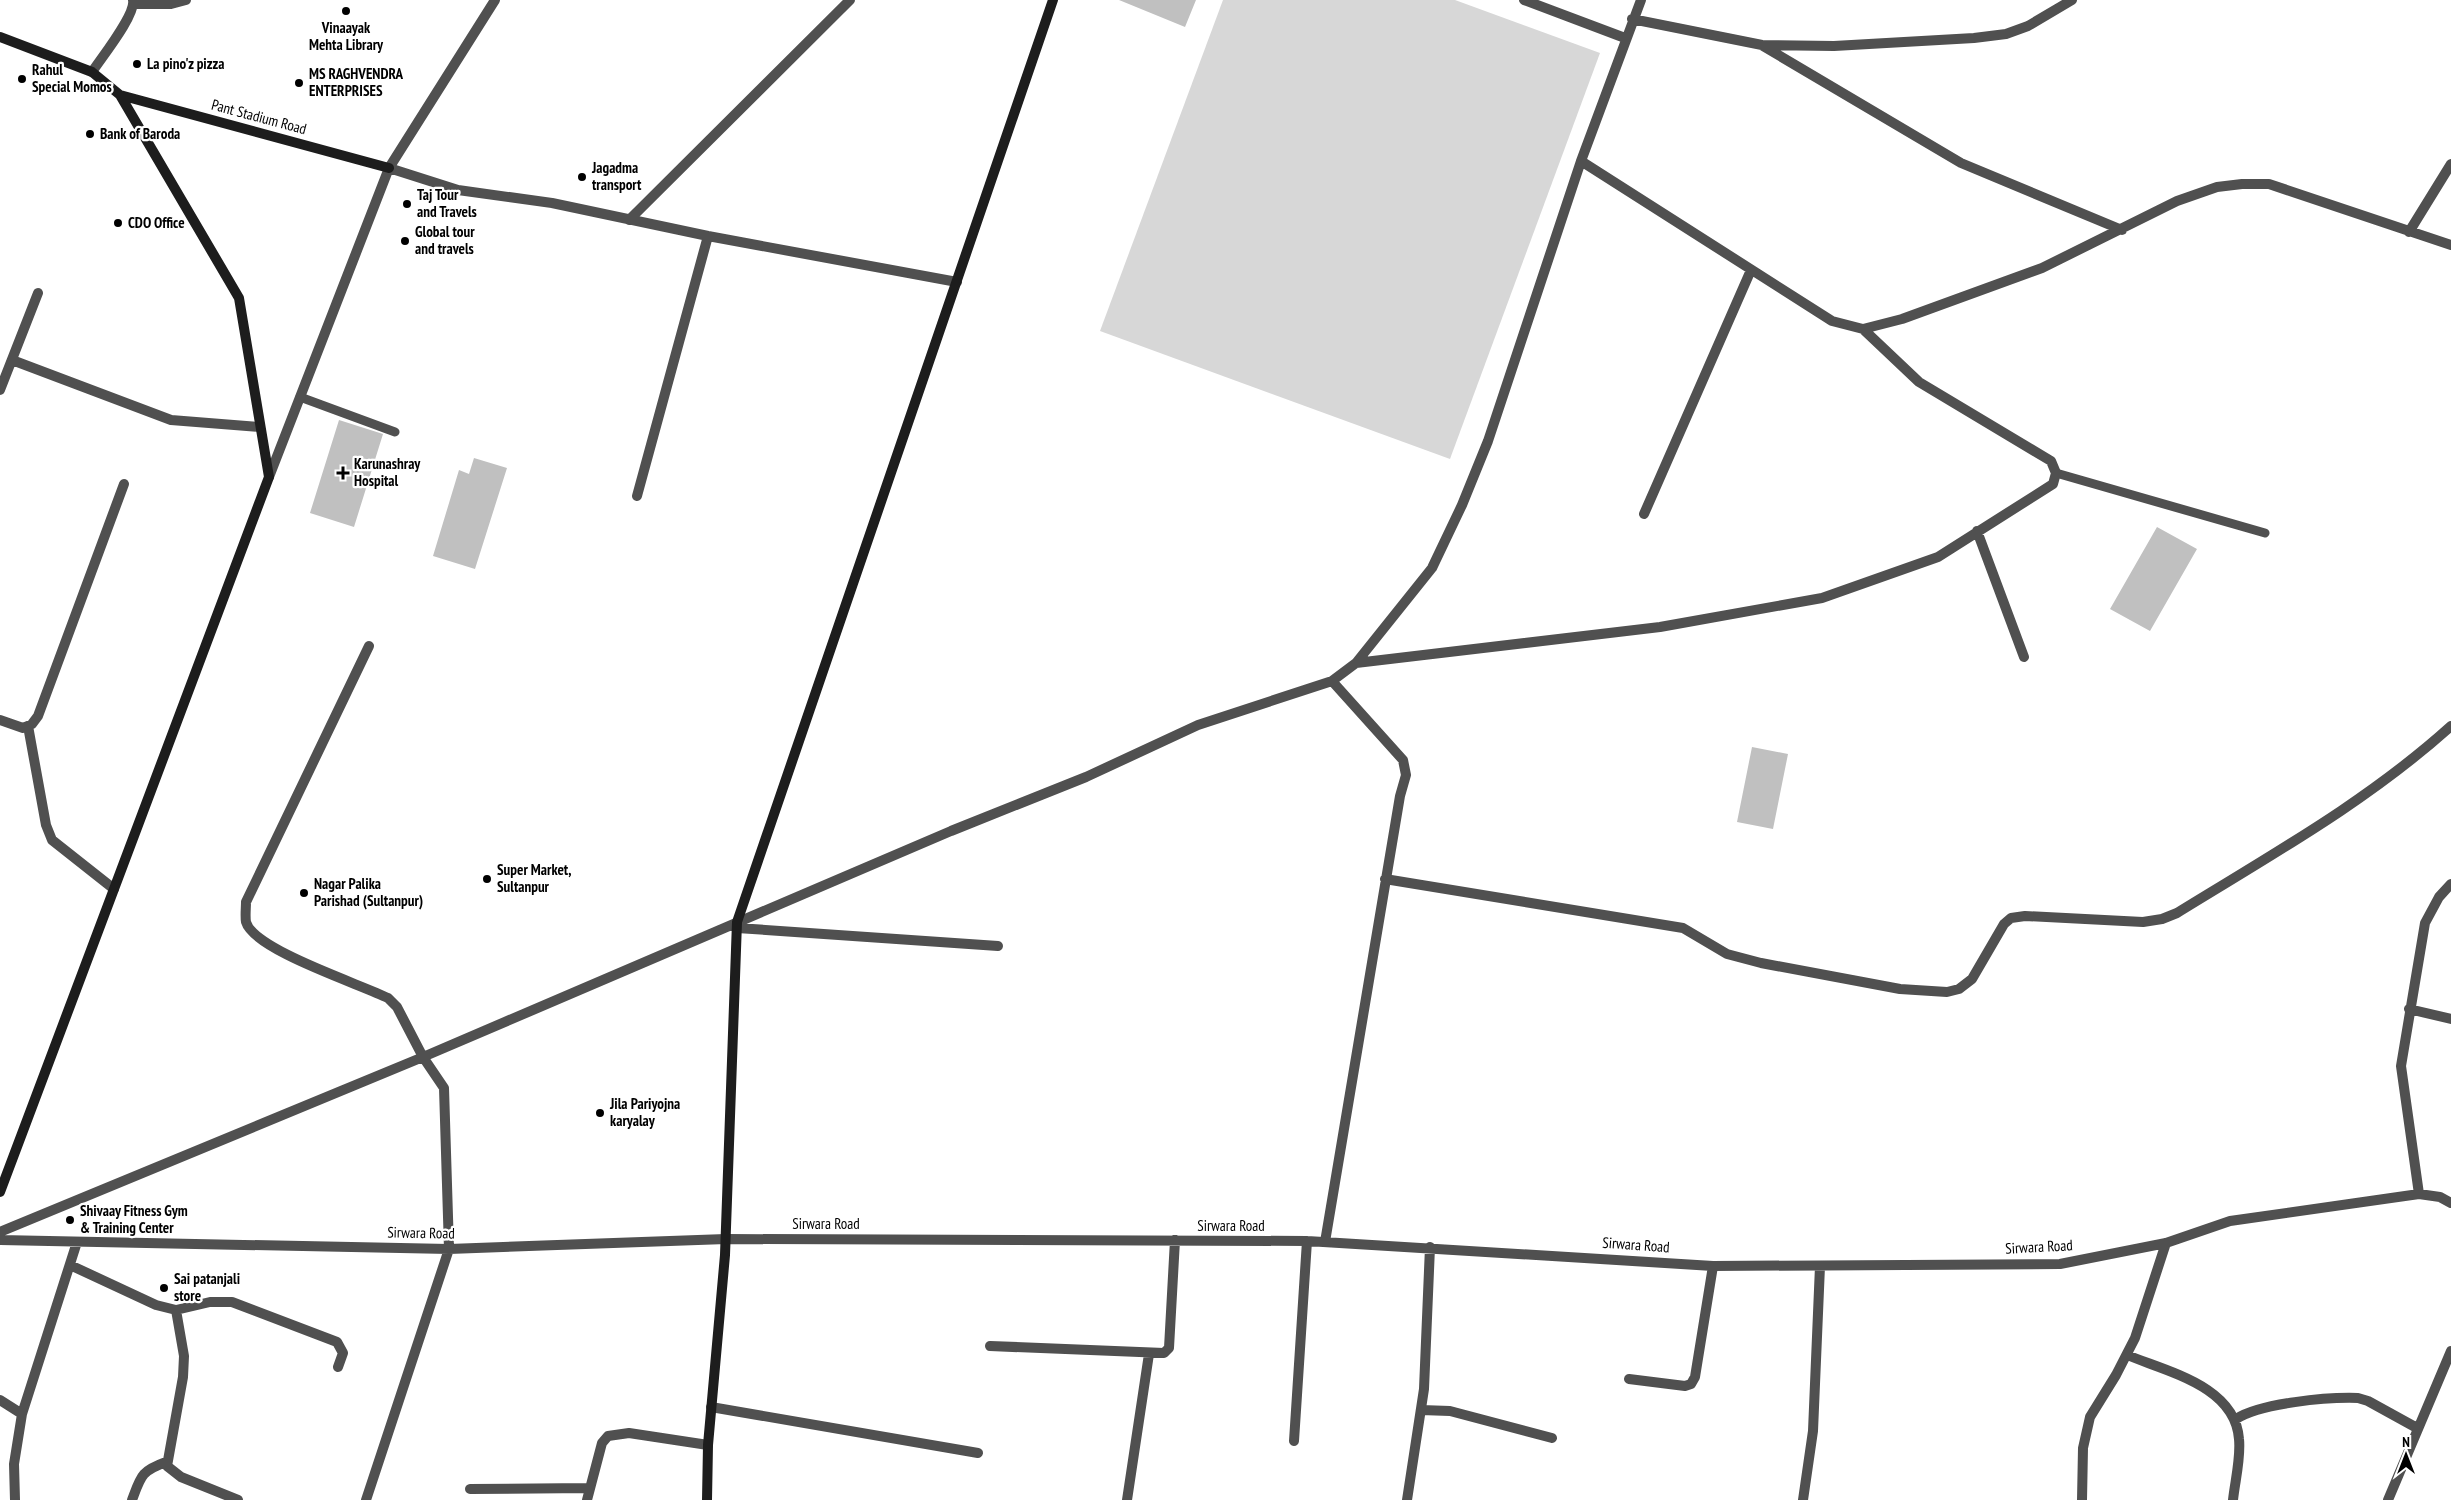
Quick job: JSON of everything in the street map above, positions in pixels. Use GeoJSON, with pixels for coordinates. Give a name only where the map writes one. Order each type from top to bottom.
{"type":"FeatureCollection","features":[{"type":"Feature","properties":{"kind":"street"},"geometry":{"type":"LineString","coordinates":[[92,72],[124,24],[134,2],[171,4],[186,0]]}},
{"type":"Feature","properties":{"kind":"street"},"geometry":{"type":"LineString","coordinates":[[0,1192],[269,477],[389,168],[495,0]]}},
{"type":"Feature","properties":{"kind":"street"},"geometry":{"type":"LineString","coordinates":[[629,220],[850,0]]}},
{"type":"Feature","properties":{"kind":"street"},"geometry":{"type":"LineString","coordinates":[[707,1500],[708,1444],[726,1239],[737,925],[1053,0]]}},
{"type":"Feature","properties":{"kind":"street"},"geometry":{"type":"LineString","coordinates":[[1524,0],[1625,38]]}},
{"type":"Feature","properties":{"kind":"street"},"geometry":{"type":"LineString","coordinates":[[0,1232],[737,925],[1086,777],[1198,725],[1332,681],[1356,662],[1432,568],[1462,505],[1488,441],[1581,161],[1632,19],[1641,0]]}},
{"type":"Feature","properties":{"kind":"street"},"geometry":{"type":"LineString","coordinates":[[1632,19],[1762,45],[1834,46],[1974,38],[2006,34],[2028,26],[2072,0]]}},
{"type":"Feature","properties":{"kind":"street"},"geometry":{"type":"LineString","coordinates":[[0,37],[92,72],[120,95],[239,298],[269,477]]}},
{"type":"Feature","properties":{"kind":"street"},"geometry":{"type":"LineString","coordinates":[[1762,45],[1961,163],[2122,230]]}},
{"type":"Feature","properties":{"kind":"street","name":"Pant Stadium Road"},"geometry":{"type":"LineString","coordinates":[[120,95],[389,168]]}},
{"type":"Feature","properties":{"kind":"street"},"geometry":{"type":"LineString","coordinates":[[1581,161],[1832,321],[1863,329],[1902,319],[2042,268],[2122,230],[2177,201],[2217,187],[2269,184],[2451,245]]}},
{"type":"Feature","properties":{"kind":"street"},"geometry":{"type":"LineString","coordinates":[[2409,232],[2451,164]]}},
{"type":"Feature","properties":{"kind":"street"},"geometry":{"type":"LineString","coordinates":[[389,168],[458,190],[552,203],[708,236],[957,282]]}},
{"type":"Feature","properties":{"kind":"street"},"geometry":{"type":"LineString","coordinates":[[637,496],[708,236]]}},
{"type":"Feature","properties":{"kind":"street"},"geometry":{"type":"LineString","coordinates":[[1644,514],[1751,270]]}},
{"type":"Feature","properties":{"kind":"street"},"geometry":{"type":"LineString","coordinates":[[0,390],[38,292]]}},
{"type":"Feature","properties":{"kind":"street"},"geometry":{"type":"LineString","coordinates":[[1356,662],[1660,626],[1822,598],[1938,557],[2053,484],[2056,472],[2051,461],[1919,382],[1863,329]]}},
{"type":"Feature","properties":{"kind":"street"},"geometry":{"type":"LineString","coordinates":[[12,360],[171,420],[260,427]]}},
{"type":"Feature","properties":{"kind":"street"},"geometry":{"type":"LineString","coordinates":[[0,720],[14,726],[28,726],[38,716],[124,484]]}},
{"type":"Feature","properties":{"kind":"street"},"geometry":{"type":"LineString","coordinates":[[1977,531],[2024,657]]}},
{"type":"Feature","properties":{"kind":"street"},"geometry":{"type":"LineString","coordinates":[[366,1500],[449,1249],[444,1088],[423,1057],[397,1007],[388,998],[297,960],[256,936],[246,922],[246,902],[369,646]]}},
{"type":"Feature","properties":{"kind":"street"},"geometry":{"type":"LineString","coordinates":[[1325,1242],[1385,879],[1400,796],[1406,775],[1403,760],[1332,681]]}},
{"type":"Feature","properties":{"kind":"street"},"geometry":{"type":"LineString","coordinates":[[28,726],[46,824],[52,840],[114,889]]}},
{"type":"Feature","properties":{"kind":"street"},"geometry":{"type":"LineString","coordinates":[[1385,879],[1682,928],[1727,954],[1761,963],[1900,989],[1947,992],[1959,989],[1972,979],[1999,931],[2011,918],[2025,916],[2143,922],[2162,919],[2177,913],[2337,815],[2432,743],[2451,726]]}},
{"type":"Feature","properties":{"kind":"street"},"geometry":{"type":"LineString","coordinates":[[2419,1194],[2401,1082],[2401,1066],[2409,1009],[2425,923],[2439,897],[2451,884]]}},
{"type":"Feature","properties":{"kind":"street"},"geometry":{"type":"LineString","coordinates":[[737,925],[998,946]]}},
{"type":"Feature","properties":{"kind":"street"},"geometry":{"type":"LineString","coordinates":[[2409,1009],[2451,1019]]}},
{"type":"Feature","properties":{"kind":"street","name":"Sirwara Road"},"geometry":{"type":"LineString","coordinates":[[0,1240],[449,1249],[726,1239],[1307,1241],[1430,1247],[1713,1266],[2060,1264],[2166,1243],[2230,1221],[2419,1194],[2440,1197],[2451,1203]]}},
{"type":"Feature","properties":{"kind":"street"},"geometry":{"type":"LineString","coordinates":[[990,1346],[1164,1354],[1169,1348],[1175,1240]]}},
{"type":"Feature","properties":{"kind":"street"},"geometry":{"type":"LineString","coordinates":[[1294,1441],[1307,1241]]}},
{"type":"Feature","properties":{"kind":"street"},"geometry":{"type":"LineString","coordinates":[[15,1500],[14,1464],[22,1414],[77,1242]]}},
{"type":"Feature","properties":{"kind":"street"},"geometry":{"type":"LineString","coordinates":[[2082,1500],[2083,1448],[2090,1417],[2135,1338],[2166,1243]]}},
{"type":"Feature","properties":{"kind":"street"},"geometry":{"type":"LineString","coordinates":[[1407,1500],[1421,1410],[1425,1369],[1430,1247]]}},
{"type":"Feature","properties":{"kind":"street"},"geometry":{"type":"LineString","coordinates":[[70,1264],[156,1305],[176,1310],[210,1302],[232,1302],[337,1342],[343,1353],[338,1367]]}},
{"type":"Feature","properties":{"kind":"street"},"geometry":{"type":"LineString","coordinates":[[1629,1379],[1685,1386],[1691,1384],[1695,1377],[1713,1266]]}},
{"type":"Feature","properties":{"kind":"street"},"geometry":{"type":"LineString","coordinates":[[1803,1500],[1813,1431],[1820,1266]]}},
{"type":"Feature","properties":{"kind":"street"},"geometry":{"type":"LineString","coordinates":[[176,1310],[184,1356],[184,1377],[166,1462],[168,1470],[238,1500]]}},
{"type":"Feature","properties":{"kind":"street"},"geometry":{"type":"LineString","coordinates":[[2388,1500],[2451,1351]]}},
{"type":"Feature","properties":{"kind":"street"},"geometry":{"type":"LineString","coordinates":[[1127,1500],[1148,1354]]}},
{"type":"Feature","properties":{"kind":"street"},"geometry":{"type":"LineString","coordinates":[[2127,1354],[2211,1392],[2228,1406],[2236,1419],[2239,1440],[2233,1500]]}},
{"type":"Feature","properties":{"kind":"street"},"geometry":{"type":"LineString","coordinates":[[2236,1419],[2247,1412],[2269,1406],[2358,1398],[2368,1401],[2417,1428]]}},
{"type":"Feature","properties":{"kind":"street"},"geometry":{"type":"LineString","coordinates":[[0,1400],[22,1414]]}},
{"type":"Feature","properties":{"kind":"street"},"geometry":{"type":"LineString","coordinates":[[711,1408],[978,1453]]}},
{"type":"Feature","properties":{"kind":"street"},"geometry":{"type":"LineString","coordinates":[[1421,1410],[1450,1411],[1552,1438]]}},
{"type":"Feature","properties":{"kind":"street"},"geometry":{"type":"LineString","coordinates":[[587,1500],[602,1444],[608,1436],[629,1433],[708,1444]]}},
{"type":"Feature","properties":{"kind":"street"},"geometry":{"type":"LineString","coordinates":[[132,1500],[142,1474],[152,1467],[166,1462]]}},
{"type":"Feature","properties":{"kind":"street"},"geometry":{"type":"LineString","coordinates":[[470,1489],[590,1488]]}},
{"type":"Feature","properties":{"kind":"lane"},"geometry":{"type":"LineString","coordinates":[[300,397],[395,432]]}},
{"type":"Feature","properties":{"kind":"lane"},"geometry":{"type":"LineString","coordinates":[[2056,472],[2265,533]]}},
{"type":"Feature","properties":{"kind":"shaded area"},"geometry":{"type":"Polygon","coordinates":[[[1223,0],[1455,0],[1600,53],[1450,459],[1100,331],[1223,0]]]}},
{"type":"Feature","properties":{"kind":"building"},"geometry":{"type":"Polygon","coordinates":[[[1119,0],[1196,0],[1185,27],[1119,0]]]}},
{"type":"Feature","properties":{"kind":"building"},"geometry":{"type":"Polygon","coordinates":[[[339,420],[383,434],[354,527],[310,513],[339,420]]]}},
{"type":"Feature","properties":{"kind":"building"},"geometry":{"type":"Polygon","coordinates":[[[474,458],[507,468],[475,569],[433,556],[459,470],[469,474],[474,458]]]}},
{"type":"Feature","properties":{"kind":"building"},"geometry":{"type":"Polygon","coordinates":[[[2157,527],[2197,549],[2150,631],[2110,609],[2157,527]]]}},
{"type":"Feature","properties":{"kind":"building"},"geometry":{"type":"Polygon","coordinates":[[[1752,747],[1788,754],[1773,829],[1737,822],[1752,747]]]}},
{"type":"Feature","properties":{"kind":"place","name":"Vinaayak Mehta Library"},"geometry":{"type":"Point","coordinates":[346,11]}},
{"type":"Feature","properties":{"kind":"place","name":"La pino'z pizza"},"geometry":{"type":"Point","coordinates":[137,64]}},
{"type":"Feature","properties":{"kind":"place","name":"Rahul Special Momos"},"geometry":{"type":"Point","coordinates":[22,79]}},
{"type":"Feature","properties":{"kind":"place","name":"MS RAGHVENDRA ENTERPRISES"},"geometry":{"type":"Point","coordinates":[299,83]}},
{"type":"Feature","properties":{"kind":"place","name":"Bank of Baroda"},"geometry":{"type":"Point","coordinates":[90,134]}},
{"type":"Feature","properties":{"kind":"place","name":"Jagadma transport"},"geometry":{"type":"Point","coordinates":[582,177]}},
{"type":"Feature","properties":{"kind":"place","name":"Taj Tour and Travels"},"geometry":{"type":"Point","coordinates":[407,204]}},
{"type":"Feature","properties":{"kind":"place","name":"CDO Office"},"geometry":{"type":"Point","coordinates":[118,223]}},
{"type":"Feature","properties":{"kind":"place","name":"Global tour and travels"},"geometry":{"type":"Point","coordinates":[405,241]}},
{"type":"Feature","properties":{"kind":"place","name":"Karunashray Hospital"},"geometry":{"type":"Point","coordinates":[343,473]}},
{"type":"Feature","properties":{"kind":"place","name":"Super Market, Sultanpur"},"geometry":{"type":"Point","coordinates":[487,879]}},
{"type":"Feature","properties":{"kind":"place","name":"Nagar Palika Parishad (Sultanpur)"},"geometry":{"type":"Point","coordinates":[304,893]}},
{"type":"Feature","properties":{"kind":"place","name":"Jila Pariyojna karyalay"},"geometry":{"type":"Point","coordinates":[600,1113]}},
{"type":"Feature","properties":{"kind":"place","name":"Shivaay Fitness Gym & Training Center"},"geometry":{"type":"Point","coordinates":[70,1220]}},
{"type":"Feature","properties":{"kind":"place","name":"Sai patanjali store"},"geometry":{"type":"Point","coordinates":[164,1288]}}]}
